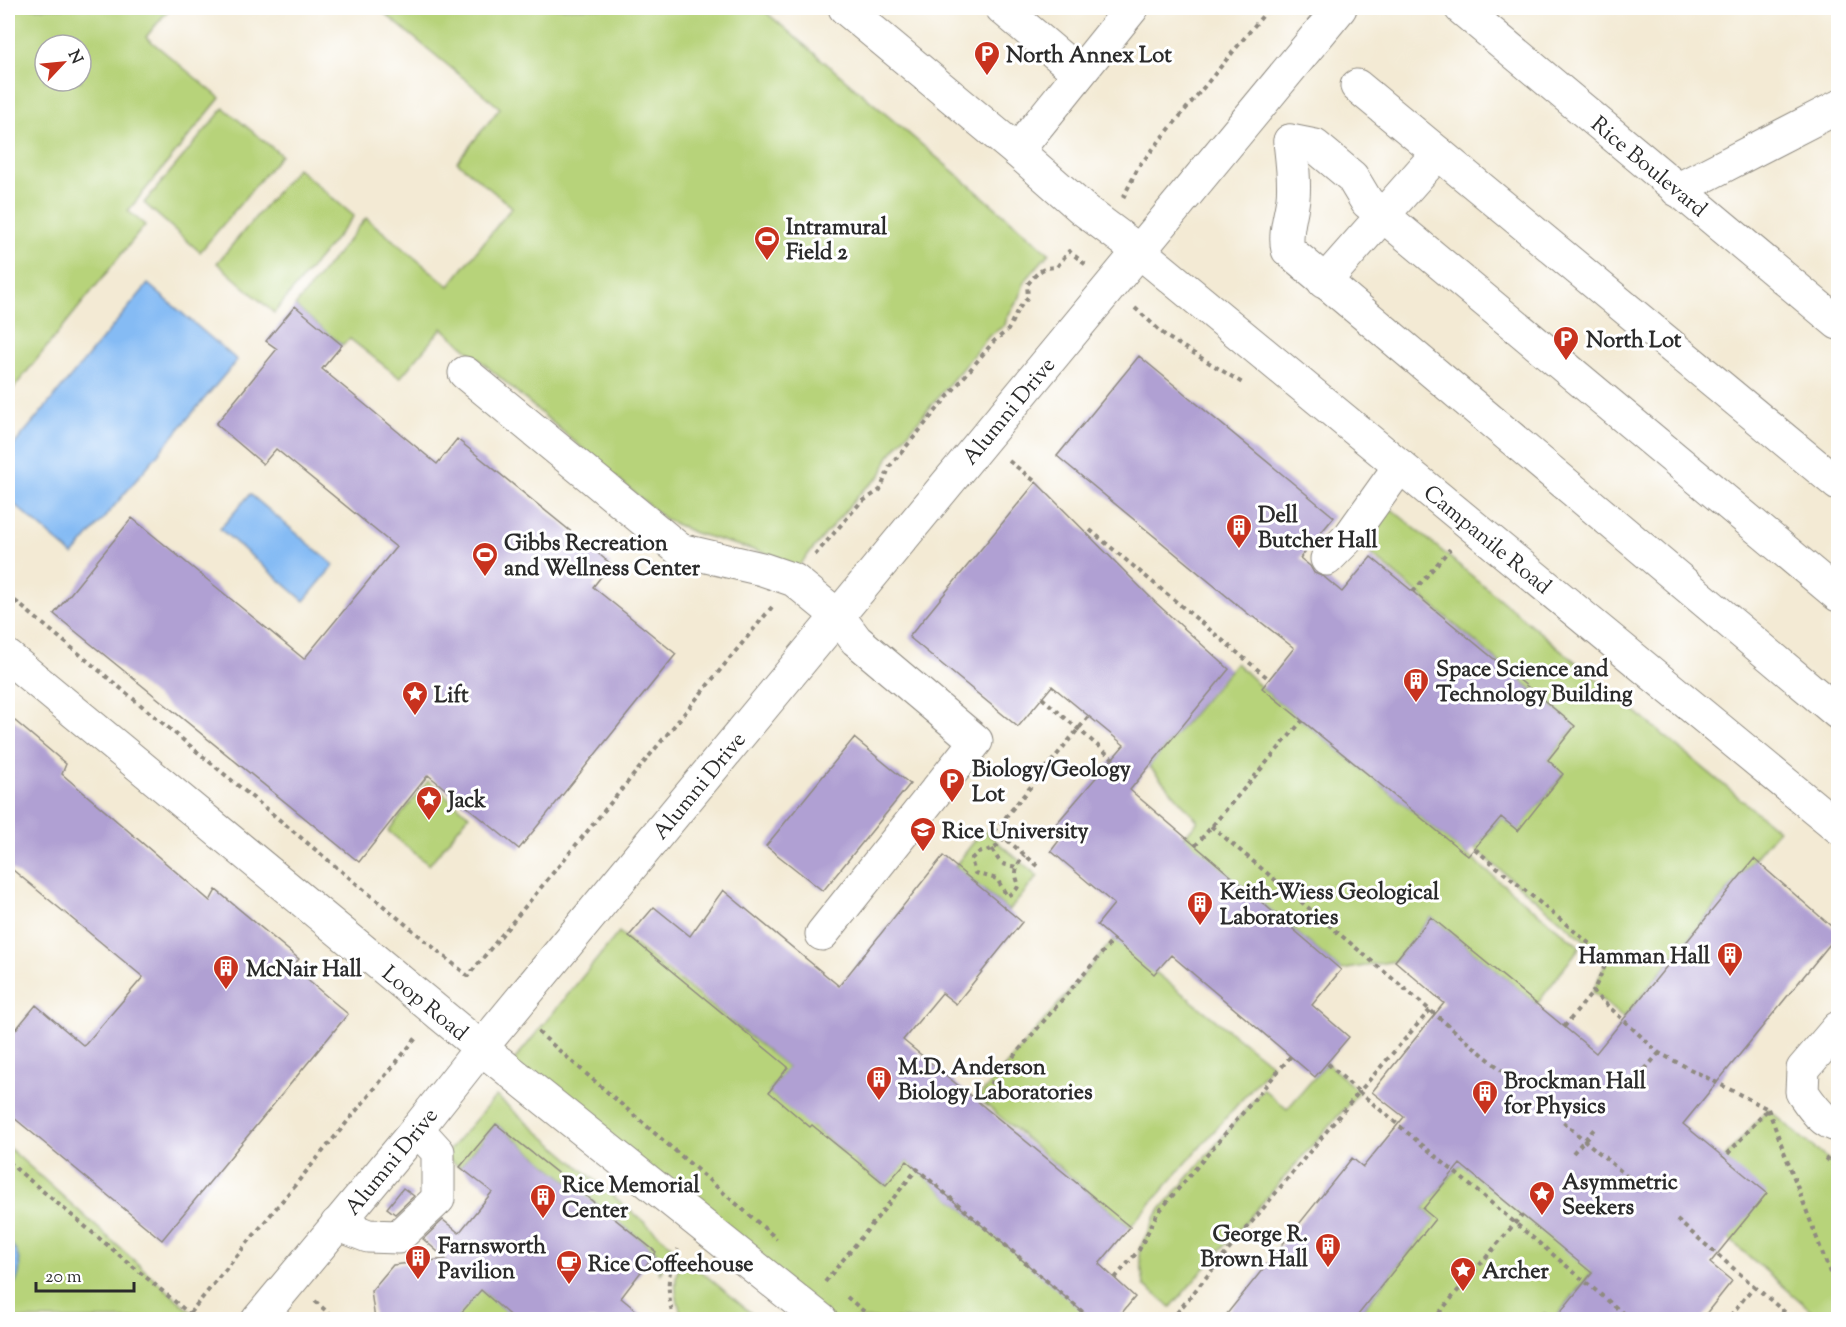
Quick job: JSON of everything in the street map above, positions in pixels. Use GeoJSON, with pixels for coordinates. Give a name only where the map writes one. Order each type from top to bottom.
{"type":"FeatureCollection","features":[{"type":"Feature","properties":{"kind":"main road","name":"Campanile Road"},"geometry":{"type":"LineString","coordinates":[[845,8],[1017,151],[1083,210],[1139,251],[1839,827]]}},
{"type":"Feature","properties":{"kind":"main road"},"geometry":{"type":"LineString","coordinates":[[1002,8],[1079,73]]}},
{"type":"Feature","properties":{"kind":"main road"},"geometry":{"type":"LineString","coordinates":[[1017,151],[1131,8]]}},
{"type":"Feature","properties":{"kind":"main road","name":"Alumni Drive"},"geometry":{"type":"LineString","coordinates":[[258,1320],[1340,8]]}},
{"type":"Feature","properties":{"kind":"main road","name":"Rice Boulevard"},"geometry":{"type":"LineString","coordinates":[[1461,8],[1839,323]]}},
{"type":"Feature","properties":{"kind":"main road"},"geometry":{"type":"LineString","coordinates":[[1357,86],[1839,484]]}},
{"type":"Feature","properties":{"kind":"main road"},"geometry":{"type":"LineString","coordinates":[[1677,190],[1839,107]]}},
{"type":"Feature","properties":{"kind":"main road"},"geometry":{"type":"LineString","coordinates":[[1255,111],[1290,141],[1302,157],[1347,195],[1375,209],[1839,595]]}},
{"type":"Feature","properties":{"kind":"main road"},"geometry":{"type":"LineString","coordinates":[[1290,141],[1293,197],[1286,242],[1288,250],[1839,713]]}},
{"type":"Feature","properties":{"kind":"main road"},"geometry":{"type":"LineString","coordinates":[[1324,282],[1375,209],[1438,153]]}},
{"type":"Feature","properties":{"kind":"main road"},"geometry":{"type":"LineString","coordinates":[[465,373],[680,550],[762,569],[794,580],[838,616],[856,640],[976,741],[822,934]]}},
{"type":"Feature","properties":{"kind":"main road"},"geometry":{"type":"LineString","coordinates":[[1327,560],[1350,536],[1400,466]]}},
{"type":"Feature","properties":{"kind":"main road","name":"Loop Road"},"geometry":{"type":"LineString","coordinates":[[8,657],[481,1048],[811,1312]]}},
{"type":"Feature","properties":{"kind":"main road"},"geometry":{"type":"LineString","coordinates":[[1839,1028],[1803,1069],[1802,1092],[1816,1112],[1834,1125],[1839,1125]]}},
{"type":"Feature","properties":{"kind":"main road"},"geometry":{"type":"LineString","coordinates":[[337,1224],[368,1236],[398,1237],[438,1199],[438,1152],[417,1129]]}},
{"type":"Feature","properties":{"kind":"path"},"geometry":{"type":"LineString","coordinates":[[1074,256],[1126,195],[1139,166],[1269,8]]}},
{"type":"Feature","properties":{"kind":"path"},"geometry":{"type":"LineString","coordinates":[[1004,457],[1036,482]]}},
{"type":"Feature","properties":{"kind":"path"},"geometry":{"type":"LineString","coordinates":[[1413,592],[1471,524]]}},
{"type":"Feature","properties":{"kind":"path"},"geometry":{"type":"LineString","coordinates":[[1090,530],[1269,679]]}},
{"type":"Feature","properties":{"kind":"path"},"geometry":{"type":"LineString","coordinates":[[8,595],[468,976]]}},
{"type":"Feature","properties":{"kind":"path"},"geometry":{"type":"LineString","coordinates":[[1042,698],[1119,764]]}},
{"type":"Feature","properties":{"kind":"path"},"geometry":{"type":"LineString","coordinates":[[1038,866],[995,830],[1089,716]]}},
{"type":"Feature","properties":{"kind":"path"},"geometry":{"type":"LineString","coordinates":[[1195,846],[1302,721]]}},
{"type":"Feature","properties":{"kind":"path"},"geometry":{"type":"LineString","coordinates":[[1211,826],[1512,1079]]}},
{"type":"Feature","properties":{"kind":"path"},"geometry":{"type":"LineString","coordinates":[[1004,838],[992,849],[978,853],[971,859],[972,870],[977,875],[997,879],[1007,896],[1018,888],[1017,867],[1024,855]]}},
{"type":"Feature","properties":{"kind":"path"},"geometry":{"type":"LineString","coordinates":[[992,849],[998,862],[1002,865],[1017,867]]}},
{"type":"Feature","properties":{"kind":"path"},"geometry":{"type":"LineString","coordinates":[[1475,849],[1608,959],[1593,992],[1564,1026]]}},
{"type":"Feature","properties":{"kind":"path"},"geometry":{"type":"LineString","coordinates":[[978,1098],[1114,939]]}},
{"type":"Feature","properties":{"kind":"path"},"geometry":{"type":"LineString","coordinates":[[1593,992],[1659,1053],[1768,1109],[1839,1294]]}},
{"type":"Feature","properties":{"kind":"path"},"geometry":{"type":"LineString","coordinates":[[1171,1320],[1359,1092],[1430,1010]]}},
{"type":"Feature","properties":{"kind":"path"},"geometry":{"type":"LineString","coordinates":[[8,1021],[14,1027],[8,1032]]}},
{"type":"Feature","properties":{"kind":"path"},"geometry":{"type":"LineString","coordinates":[[184,1320],[424,1029]]}},
{"type":"Feature","properties":{"kind":"path"},"geometry":{"type":"LineString","coordinates":[[537,1033],[781,1242]]}},
{"type":"Feature","properties":{"kind":"path"},"geometry":{"type":"LineString","coordinates":[[1633,1083],[1659,1053]]}},
{"type":"Feature","properties":{"kind":"path"},"geometry":{"type":"LineString","coordinates":[[1115,1278],[1139,1250],[1157,1214],[1291,1056]]}},
{"type":"Feature","properties":{"kind":"path"},"geometry":{"type":"LineString","coordinates":[[1327,1063],[1631,1320]]}},
{"type":"Feature","properties":{"kind":"path"},"geometry":{"type":"LineString","coordinates":[[1724,1158],[1768,1109]]}},
{"type":"Feature","properties":{"kind":"path"},"geometry":{"type":"LineString","coordinates":[[1563,1122],[1643,1190]]}},
{"type":"Feature","properties":{"kind":"path"},"geometry":{"type":"LineString","coordinates":[[1574,1154],[1595,1128]]}},
{"type":"Feature","properties":{"kind":"path"},"geometry":{"type":"LineString","coordinates":[[8,1162],[197,1320]]}},
{"type":"Feature","properties":{"kind":"path"},"geometry":{"type":"LineString","coordinates":[[811,1312],[826,1281],[917,1169],[1092,1320]]}},
{"type":"Feature","properties":{"kind":"path"},"geometry":{"type":"LineString","coordinates":[[1433,1320],[1522,1215]]}},
{"type":"Feature","properties":{"kind":"path"},"geometry":{"type":"LineString","coordinates":[[1677,1220],[1794,1320]]}},
{"type":"Feature","properties":{"kind":"path"},"geometry":{"type":"LineString","coordinates":[[673,1320],[669,1295],[669,1268],[681,1243]]}},
{"type":"Feature","properties":{"kind":"path"},"geometry":{"type":"LineString","coordinates":[[817,1273],[834,1287]]}},
{"type":"Feature","properties":{"kind":"path"},"geometry":{"type":"LineString","coordinates":[[1727,1320],[1754,1286]]}},
{"type":"Feature","properties":{"kind":"path"},"geometry":{"type":"LineString","coordinates":[[842,1294],[874,1320]]}},
{"type":"Feature","properties":{"kind":"path"},"geometry":{"type":"LineString","coordinates":[[314,1301],[336,1320]]}},
{"type":"Feature","properties":{"kind":"path"},"geometry":{"type":"LineString","coordinates":[[1079,1320],[1085,1313]]}},
{"type":"Feature","properties":{"kind":"green space"},"geometry":{"type":"Polygon","coordinates":[[[8,8],[170,8],[146,37],[220,98],[128,211],[145,225],[8,395],[8,8]]]}},
{"type":"Feature","properties":{"kind":"green space"},"geometry":{"type":"Polygon","coordinates":[[[378,8],[761,8],[1049,253],[1024,282],[1020,297],[1007,317],[1005,325],[989,336],[890,455],[880,476],[863,490],[795,570],[778,557],[695,533],[665,519],[442,328],[400,378],[350,339],[342,345],[295,306],[366,218],[449,286],[512,207],[457,162],[500,108],[378,8]]]}},
{"type":"Feature","properties":{"kind":"green space"},"geometry":{"type":"Polygon","coordinates":[[[224,108],[281,155],[200,252],[144,203],[224,108]]]}},
{"type":"Feature","properties":{"kind":"green space"},"geometry":{"type":"Polygon","coordinates":[[[297,168],[354,216],[274,313],[217,263],[297,168]]]}},
{"type":"Feature","properties":{"kind":"green space"},"geometry":{"type":"Polygon","coordinates":[[[1377,497],[1778,830],[1623,1018],[1593,992],[1607,959],[1475,849],[1501,817],[1518,830],[1563,775],[1548,760],[1575,726],[1350,536],[1377,497]]]}},
{"type":"Feature","properties":{"kind":"green space"},"geometry":{"type":"Polygon","coordinates":[[[1236,663],[1262,688],[1580,947],[1537,1004],[1431,917],[1395,961],[1341,970],[1184,837],[1198,821],[1149,766],[1236,663]]]}},
{"type":"Feature","properties":{"kind":"green space"},"geometry":{"type":"Polygon","coordinates":[[[428,781],[469,815],[429,865],[388,831],[428,781]]]}},
{"type":"Feature","properties":{"kind":"green space"},"geometry":{"type":"Polygon","coordinates":[[[983,830],[1038,876],[1009,911],[955,866],[983,830]]]}},
{"type":"Feature","properties":{"kind":"green space"},"geometry":{"type":"Polygon","coordinates":[[[619,932],[788,1067],[769,1092],[885,1185],[907,1161],[1092,1319],[820,1319],[507,1069],[619,932]]]}},
{"type":"Feature","properties":{"kind":"green space"},"geometry":{"type":"Polygon","coordinates":[[[1114,939],[1272,1065],[1130,1227],[978,1098],[1114,939]]]}},
{"type":"Feature","properties":{"kind":"green space"},"geometry":{"type":"Polygon","coordinates":[[[1327,1063],[1359,1092],[1171,1307],[1144,1285],[1139,1250],[1157,1214],[1263,1089],[1287,1109],[1327,1063]]]}},
{"type":"Feature","properties":{"kind":"green space"},"geometry":{"type":"Polygon","coordinates":[[[496,1096],[672,1246],[660,1274],[656,1252],[496,1124],[460,1167],[444,1156],[496,1096]]]}},
{"type":"Feature","properties":{"kind":"green space"},"geometry":{"type":"Polygon","coordinates":[[[1768,1109],[1835,1166],[1838,1162],[1838,1319],[1807,1319],[1813,1312],[1729,1239],[1724,1158],[1768,1109]]]}},
{"type":"Feature","properties":{"kind":"green space"},"geometry":{"type":"Polygon","coordinates":[[[8,1147],[199,1319],[8,1319],[8,1147]]]}},
{"type":"Feature","properties":{"kind":"green space"},"geometry":{"type":"Polygon","coordinates":[[[1461,1164],[1592,1272],[1554,1319],[1544,1313],[1539,1320],[1354,1320],[1435,1219],[1423,1209],[1461,1164]]]}},
{"type":"Feature","properties":{"kind":"green space"},"geometry":{"type":"Polygon","coordinates":[[[684,1257],[758,1319],[683,1319],[678,1303],[676,1280],[684,1257]]]}},
{"type":"Feature","properties":{"kind":"green space"},"geometry":{"type":"Polygon","coordinates":[[[460,1272],[515,1319],[455,1319],[460,1272]]]}},
{"type":"Feature","properties":{"kind":"water"},"geometry":{"type":"Polygon","coordinates":[[[148,284],[237,360],[73,555],[8,499],[8,452],[148,284]]]}},
{"type":"Feature","properties":{"kind":"water"},"geometry":{"type":"Polygon","coordinates":[[[250,494],[334,565],[304,601],[220,529],[250,494]]]}},
{"type":"Feature","properties":{"kind":"water"},"geometry":{"type":"Polygon","coordinates":[[[8,1240],[16,1252],[20,1266],[17,1279],[8,1291],[8,1240]]]}},
{"type":"Feature","properties":{"kind":"building","name":"Gibbs Recreation and Wellness Center"},"geometry":{"type":"Polygon","coordinates":[[[295,306],[342,345],[322,369],[437,464],[457,439],[611,564],[593,587],[676,654],[519,849],[428,775],[359,862],[54,614],[132,518],[304,659],[396,547],[276,449],[263,464],[216,424],[277,349],[266,341],[295,306]]]}},
{"type":"Feature","properties":{"kind":"building"},"geometry":{"type":"Polygon","coordinates":[[[1139,356],[1334,517],[1300,558],[1310,566],[1314,573],[1324,577],[1342,592],[1371,557],[1575,726],[1548,760],[1563,774],[1518,831],[1501,817],[1468,856],[1262,688],[1294,648],[1252,617],[1057,456],[1139,356]]]}},
{"type":"Feature","properties":{"kind":"building"},"geometry":{"type":"Polygon","coordinates":[[[1036,482],[1155,602],[1229,669],[1130,790],[1341,970],[1312,1005],[1349,1037],[1315,1077],[1171,955],[1154,974],[1097,925],[1114,904],[1051,851],[1061,838],[1051,830],[1124,745],[1052,686],[1018,727],[909,637],[1036,482]]]}},
{"type":"Feature","properties":{"kind":"building","name":"McNair Hall"},"geometry":{"type":"Polygon","coordinates":[[[8,715],[66,764],[62,774],[210,901],[216,890],[299,959],[292,967],[348,1014],[162,1240],[8,1113],[8,1039],[36,1005],[84,1046],[143,977],[8,866],[8,715]]]}},
{"type":"Feature","properties":{"kind":"building"},"geometry":{"type":"Polygon","coordinates":[[[854,738],[910,784],[823,891],[766,846],[854,738]]]}},
{"type":"Feature","properties":{"kind":"building","name":"M.D. Anderson Biology Laboratories"},"geometry":{"type":"Polygon","coordinates":[[[943,856],[1022,922],[956,1004],[942,993],[903,1040],[1130,1227],[1099,1264],[1135,1297],[1116,1320],[1092,1320],[907,1161],[886,1185],[812,1125],[810,1127],[769,1092],[788,1067],[629,936],[654,907],[690,936],[723,890],[839,986],[943,856]]]}},
{"type":"Feature","properties":{"kind":"building"},"geometry":{"type":"Polygon","coordinates":[[[1754,859],[1839,933],[1683,1124],[1767,1193],[1710,1263],[1732,1281],[1701,1320],[1554,1320],[1592,1273],[1460,1164],[1423,1209],[1435,1219],[1354,1320],[1222,1320],[1352,1158],[1363,1167],[1404,1117],[1372,1092],[1444,1003],[1395,961],[1431,917],[1596,1053],[1754,859]]]}},
{"type":"Feature","properties":{"kind":"building","name":"Rice Memorial Center"},"geometry":{"type":"Polygon","coordinates":[[[496,1124],[656,1252],[621,1298],[648,1320],[515,1320],[481,1290],[455,1320],[375,1320],[371,1291],[393,1265],[446,1259],[423,1239],[443,1220],[459,1233],[492,1192],[460,1167],[496,1124]]]}},
{"type":"Feature","properties":{"kind":"building"},"geometry":{"type":"Polygon","coordinates":[[[403,1188],[414,1196],[395,1214],[387,1208],[403,1188]]]}},
{"type":"Feature","properties":{"kind":"place","name":"North Annex Lot"},"geometry":{"type":"Point","coordinates":[987,77]}},
{"type":"Feature","properties":{"kind":"place","name":"Intramural Field 2"},"geometry":{"type":"Point","coordinates":[767,262]}},
{"type":"Feature","properties":{"kind":"place","name":"North Lot"},"geometry":{"type":"Point","coordinates":[1566,362]}},
{"type":"Feature","properties":{"kind":"place","name":"Dell Butcher Hall"},"geometry":{"type":"Point","coordinates":[1239,550]}},
{"type":"Feature","properties":{"kind":"place","name":"Gibbs Recreation and Wellness Center"},"geometry":{"type":"Point","coordinates":[485,578]}},
{"type":"Feature","properties":{"kind":"place","name":"Space Science and Technology Building"},"geometry":{"type":"Point","coordinates":[1416,704]}},
{"type":"Feature","properties":{"kind":"place","name":"Lift"},"geometry":{"type":"Point","coordinates":[415,717]}},
{"type":"Feature","properties":{"kind":"place","name":"Biology/Geology Lot"},"geometry":{"type":"Point","coordinates":[952,804]}},
{"type":"Feature","properties":{"kind":"place","name":"Jack"},"geometry":{"type":"Point","coordinates":[429,822]}},
{"type":"Feature","properties":{"kind":"place","name":"Rice University"},"geometry":{"type":"Point","coordinates":[923,853]}},
{"type":"Feature","properties":{"kind":"place","name":"Keith-Wiess Geological Laboratories"},"geometry":{"type":"Point","coordinates":[1200,927]}},
{"type":"Feature","properties":{"kind":"place","name":"Hamman Hall"},"geometry":{"type":"Point","coordinates":[1730,978]}},
{"type":"Feature","properties":{"kind":"place","name":"McNair Hall"},"geometry":{"type":"Point","coordinates":[226,991]}},
{"type":"Feature","properties":{"kind":"place","name":"M.D. Anderson Biology Laboratories"},"geometry":{"type":"Point","coordinates":[879,1102]}},
{"type":"Feature","properties":{"kind":"place","name":"Brockman Hall for Physics"},"geometry":{"type":"Point","coordinates":[1485,1116]}},
{"type":"Feature","properties":{"kind":"place","name":"Asymmetric Seekers"},"geometry":{"type":"Point","coordinates":[1542,1217]}},
{"type":"Feature","properties":{"kind":"place","name":"Rice Memorial Center"},"geometry":{"type":"Point","coordinates":[543,1220]}},
{"type":"Feature","properties":{"kind":"place","name":"George R. Brown Hall"},"geometry":{"type":"Point","coordinates":[1328,1269]}},
{"type":"Feature","properties":{"kind":"place","name":"Farnsworth Pavilion"},"geometry":{"type":"Point","coordinates":[418,1281]}},
{"type":"Feature","properties":{"kind":"place","name":"Rice Coffeehouse"},"geometry":{"type":"Point","coordinates":[569,1286]}},
{"type":"Feature","properties":{"kind":"place","name":"Archer"},"geometry":{"type":"Point","coordinates":[1463,1293]}}]}
